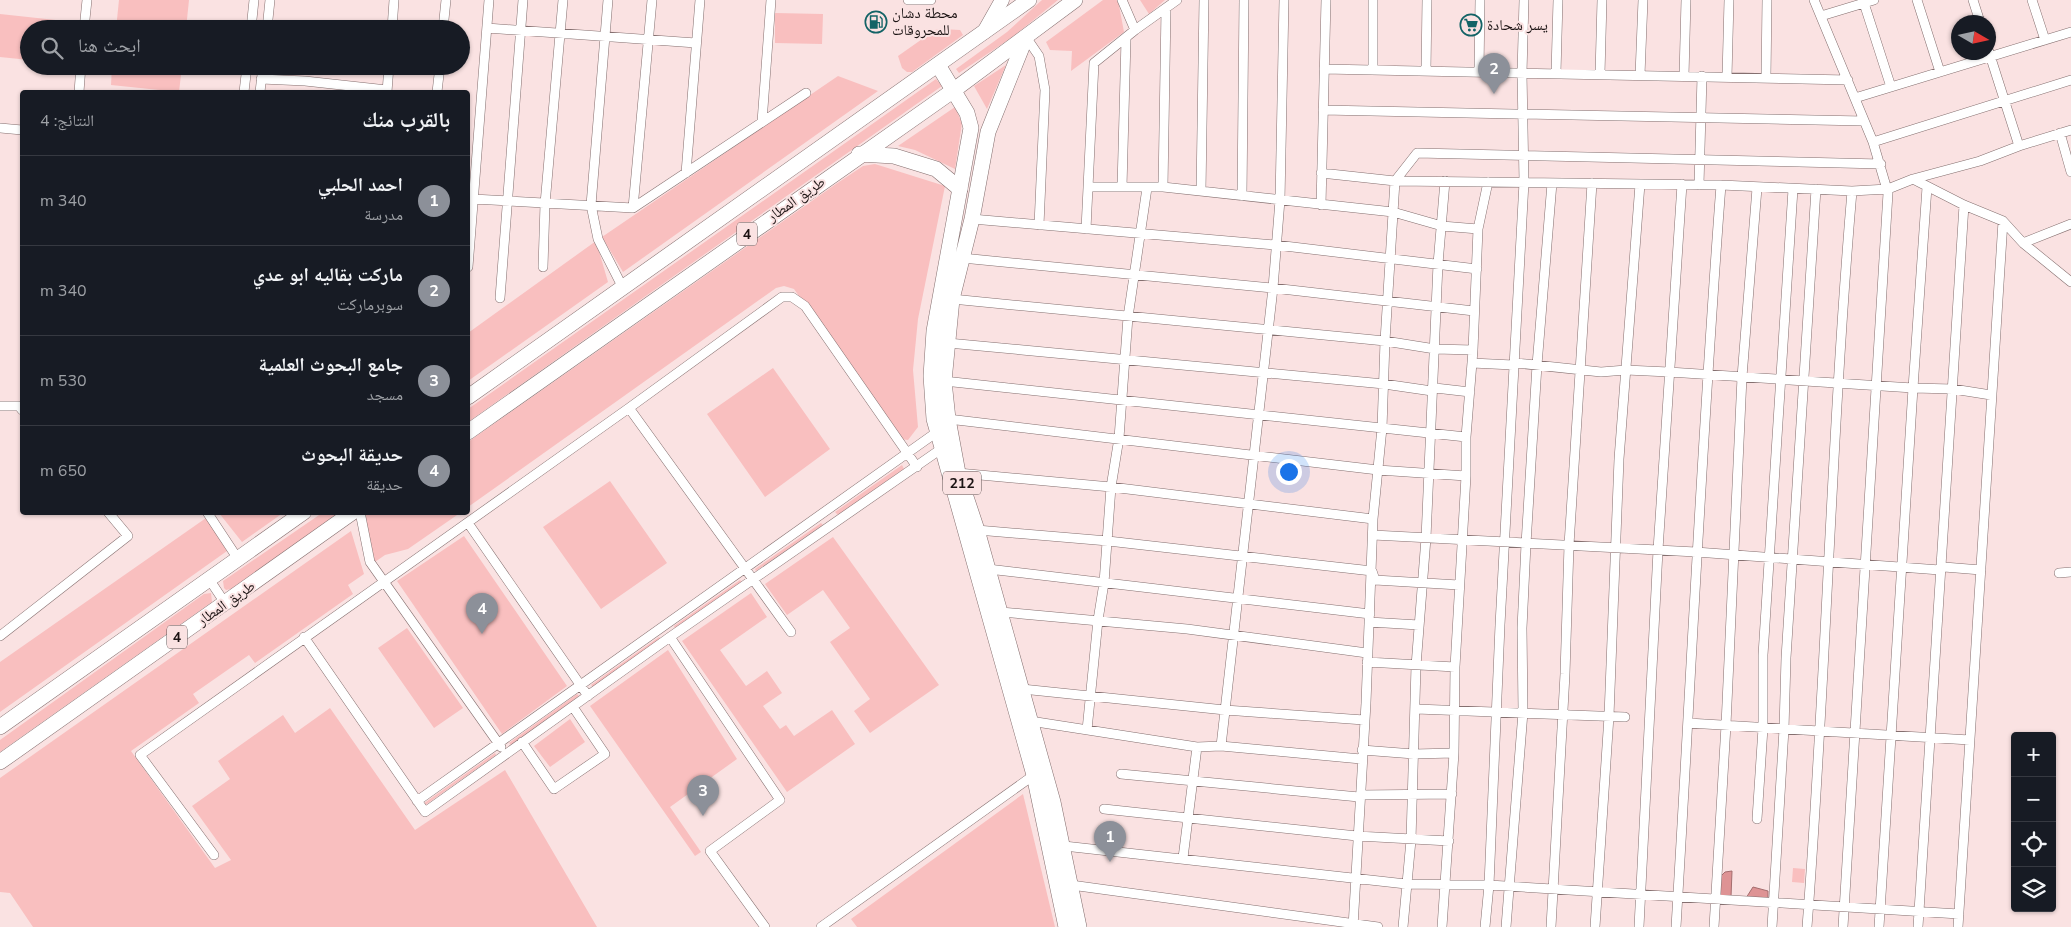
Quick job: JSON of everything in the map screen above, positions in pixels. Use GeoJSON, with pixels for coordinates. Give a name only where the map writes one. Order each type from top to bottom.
{"type":"FeatureCollection","features":[{"type":"Feature","properties":{"kind":"main road"},"geometry":{"type":"LineString","coordinates":[[984,32],[1002,0]]}},
{"type":"Feature","properties":{"kind":"main road","name":"طريق المطار"},"geometry":{"type":"LineString","coordinates":[[470,396],[1029,0]]}},
{"type":"Feature","properties":{"kind":"main road","name":"طريق المطار"},"geometry":{"type":"LineString","coordinates":[[470,431],[860,154],[954,90],[1075,0]]}},
{"type":"Feature","properties":{"kind":"main road","name":"212"},"geometry":{"type":"LineString","coordinates":[[1026,37],[988,132],[972,218],[952,299],[944,381],[948,419],[958,473],[1001,612],[1064,846],[1079,927]]}},
{"type":"Feature","properties":{"kind":"main road"},"geometry":{"type":"LineString","coordinates":[[938,65],[967,113],[971,128],[988,132]]}},
{"type":"Feature","properties":{"kind":"main road","name":"212"},"geometry":{"type":"LineString","coordinates":[[971,128],[934,331],[931,376],[937,432],[1034,775],[1066,927]]}},
{"type":"Feature","properties":{"kind":"main road"},"geometry":{"type":"LineString","coordinates":[[860,154],[894,156],[936,169],[960,189]]}},
{"type":"Feature","properties":{"kind":"main road","name":"طريق المطار"},"geometry":{"type":"LineString","coordinates":[[0,727],[300,515]]}},
{"type":"Feature","properties":{"kind":"main road","name":"طريق المطار"},"geometry":{"type":"LineString","coordinates":[[0,762],[349,515]]}},
{"type":"Feature","properties":{"kind":"street"},"geometry":{"type":"LineString","coordinates":[[85,20],[87,0]]}},
{"type":"Feature","properties":{"kind":"street"},"geometry":{"type":"LineString","coordinates":[[252,20],[254,0]]}},
{"type":"Feature","properties":{"kind":"street"},"geometry":{"type":"LineString","coordinates":[[268,20],[270,0]]}},
{"type":"Feature","properties":{"kind":"street"},"geometry":{"type":"LineString","coordinates":[[393,20],[394,0]]}},
{"type":"Feature","properties":{"kind":"street"},"geometry":{"type":"LineString","coordinates":[[444,20],[446,0]]}},
{"type":"Feature","properties":{"kind":"street"},"geometry":{"type":"LineString","coordinates":[[470,228],[489,0]]}},
{"type":"Feature","properties":{"kind":"street"},"geometry":{"type":"LineString","coordinates":[[500,298],[509,201],[523,0]]}},
{"type":"Feature","properties":{"kind":"street"},"geometry":{"type":"LineString","coordinates":[[544,267],[545,204],[563,0]]}},
{"type":"Feature","properties":{"kind":"street"},"geometry":{"type":"LineString","coordinates":[[608,0],[591,205],[598,239],[623,288]]}},
{"type":"Feature","properties":{"kind":"street"},"geometry":{"type":"LineString","coordinates":[[633,208],[652,0]]}},
{"type":"Feature","properties":{"kind":"street"},"geometry":{"type":"LineString","coordinates":[[686,172],[700,0]]}},
{"type":"Feature","properties":{"kind":"street"},"geometry":{"type":"LineString","coordinates":[[762,122],[771,0]]}},
{"type":"Feature","properties":{"kind":"street"},"geometry":{"type":"LineString","coordinates":[[908,0],[931,0]]}},
{"type":"Feature","properties":{"kind":"street"},"geometry":{"type":"LineString","coordinates":[[1122,0],[1135,30]]}},
{"type":"Feature","properties":{"kind":"street"},"geometry":{"type":"LineString","coordinates":[[1086,229],[1094,63],[1177,0]]}},
{"type":"Feature","properties":{"kind":"street"},"geometry":{"type":"LineString","coordinates":[[1201,191],[1204,0]]}},
{"type":"Feature","properties":{"kind":"street"},"geometry":{"type":"LineString","coordinates":[[1242,196],[1244,0]]}},
{"type":"Feature","properties":{"kind":"street"},"geometry":{"type":"LineString","coordinates":[[1221,746],[1237,599],[1250,504],[1267,329],[1273,288],[1280,200],[1284,0]]}},
{"type":"Feature","properties":{"kind":"street"},"geometry":{"type":"LineString","coordinates":[[1321,204],[1326,0]]}},
{"type":"Feature","properties":{"kind":"street"},"geometry":{"type":"LineString","coordinates":[[1373,0],[1373,70]]}},
{"type":"Feature","properties":{"kind":"street"},"geometry":{"type":"LineString","coordinates":[[1426,71],[1427,0]]}},
{"type":"Feature","properties":{"kind":"street"},"geometry":{"type":"LineString","coordinates":[[1479,72],[1480,0]]}},
{"type":"Feature","properties":{"kind":"street"},"geometry":{"type":"LineString","coordinates":[[1485,927],[1489,885],[1504,542],[1524,182],[1522,73],[1524,0]]}},
{"type":"Feature","properties":{"kind":"street"},"geometry":{"type":"LineString","coordinates":[[1556,73],[1558,0]]}},
{"type":"Feature","properties":{"kind":"street"},"geometry":{"type":"LineString","coordinates":[[1600,74],[1602,0]]}},
{"type":"Feature","properties":{"kind":"street"},"geometry":{"type":"LineString","coordinates":[[1640,75],[1643,0]]}},
{"type":"Feature","properties":{"kind":"street"},"geometry":{"type":"LineString","coordinates":[[1684,76],[1686,0]]}},
{"type":"Feature","properties":{"kind":"street"},"geometry":{"type":"LineString","coordinates":[[1727,77],[1729,0]]}},
{"type":"Feature","properties":{"kind":"street"},"geometry":{"type":"LineString","coordinates":[[1766,78],[1767,0]]}},
{"type":"Feature","properties":{"kind":"street"},"geometry":{"type":"LineString","coordinates":[[1814,0],[1873,142],[1888,189],[1843,927]]}},
{"type":"Feature","properties":{"kind":"street"},"geometry":{"type":"LineString","coordinates":[[1821,16],[1864,1],[1874,0]]}},
{"type":"Feature","properties":{"kind":"street"},"geometry":{"type":"LineString","coordinates":[[1917,0],[1940,72]]}},
{"type":"Feature","properties":{"kind":"street"},"geometry":{"type":"LineString","coordinates":[[1973,0],[1978,15]]}},
{"type":"Feature","properties":{"kind":"street"},"geometry":{"type":"LineString","coordinates":[[2032,0],[2045,40]]}},
{"type":"Feature","properties":{"kind":"street"},"geometry":{"type":"LineString","coordinates":[[1864,1],[1891,87]]}},
{"type":"Feature","properties":{"kind":"street"},"geometry":{"type":"LineString","coordinates":[[1163,187],[1166,9]]}},
{"type":"Feature","properties":{"kind":"street"},"geometry":{"type":"LineString","coordinates":[[486,28],[520,32],[560,31],[696,43]]}},
{"type":"Feature","properties":{"kind":"street"},"geometry":{"type":"LineString","coordinates":[[1996,52],[2071,32]]}},
{"type":"Feature","properties":{"kind":"street"},"geometry":{"type":"LineString","coordinates":[[1026,37],[1039,56],[1045,90],[1039,224]]}},
{"type":"Feature","properties":{"kind":"street"},"geometry":{"type":"LineString","coordinates":[[1122,188],[1126,39]]}},
{"type":"Feature","properties":{"kind":"street"},"geometry":{"type":"LineString","coordinates":[[1855,98],[1940,72],[1972,60]]}},
{"type":"Feature","properties":{"kind":"street"},"geometry":{"type":"LineString","coordinates":[[1992,60],[2019,146]]}},
{"type":"Feature","properties":{"kind":"street"},"geometry":{"type":"LineString","coordinates":[[1324,68],[1848,80]]}},
{"type":"Feature","properties":{"kind":"street"},"geometry":{"type":"LineString","coordinates":[[79,90],[80,75]]}},
{"type":"Feature","properties":{"kind":"street"},"geometry":{"type":"LineString","coordinates":[[244,90],[246,75]]}},
{"type":"Feature","properties":{"kind":"street"},"geometry":{"type":"LineString","coordinates":[[260,90],[262,75]]}},
{"type":"Feature","properties":{"kind":"street"},"geometry":{"type":"LineString","coordinates":[[387,90],[388,75]]}},
{"type":"Feature","properties":{"kind":"street"},"geometry":{"type":"LineString","coordinates":[[437,90],[439,75]]}},
{"type":"Feature","properties":{"kind":"street"},"geometry":{"type":"LineString","coordinates":[[1699,184],[1702,76]]}},
{"type":"Feature","properties":{"kind":"street"},"geometry":{"type":"LineString","coordinates":[[261,79],[305,81],[379,90]]}},
{"type":"Feature","properties":{"kind":"street"},"geometry":{"type":"LineString","coordinates":[[1873,142],[2071,80]]}},
{"type":"Feature","properties":{"kind":"street"},"geometry":{"type":"LineString","coordinates":[[473,199],[633,208],[806,93]]}},
{"type":"Feature","properties":{"kind":"street"},"geometry":{"type":"LineString","coordinates":[[1323,110],[1700,116],[1864,121]]}},
{"type":"Feature","properties":{"kind":"street"},"geometry":{"type":"LineString","coordinates":[[0,128],[20,130]]}},
{"type":"Feature","properties":{"kind":"street"},"geometry":{"type":"LineString","coordinates":[[1322,173],[1395,181],[1699,184],[1852,191],[1888,189],[1913,179],[1980,161],[2019,146],[2071,130]]}},
{"type":"Feature","properties":{"kind":"street"},"geometry":{"type":"LineString","coordinates":[[2060,133],[2071,172]]}},
{"type":"Feature","properties":{"kind":"street"},"geometry":{"type":"LineString","coordinates":[[1353,926],[1370,618],[1373,519],[1382,428],[1384,341],[1395,181],[1417,153],[1699,158],[1881,164]]}},
{"type":"Feature","properties":{"kind":"street"},"geometry":{"type":"LineString","coordinates":[[1913,179],[1964,205],[2003,221],[2023,243],[2071,282]]}},
{"type":"Feature","properties":{"kind":"street"},"geometry":{"type":"LineString","coordinates":[[1403,927],[1411,840],[1416,666],[1426,538],[1432,391],[1438,306],[1438,264],[1445,181]]}},
{"type":"Feature","properties":{"kind":"street"},"geometry":{"type":"LineString","coordinates":[[1442,927],[1452,794],[1456,710],[1455,667],[1478,229],[1488,182]]}},
{"type":"Feature","properties":{"kind":"street"},"geometry":{"type":"LineString","coordinates":[[1506,927],[1523,712],[1522,628],[1537,365],[1552,183]]}},
{"type":"Feature","properties":{"kind":"street"},"geometry":{"type":"LineString","coordinates":[[1551,927],[1563,715],[1568,545],[1592,183]]}},
{"type":"Feature","properties":{"kind":"street"},"geometry":{"type":"LineString","coordinates":[[1595,927],[1609,716],[1626,370],[1640,184]]}},
{"type":"Feature","properties":{"kind":"street"},"geometry":{"type":"LineString","coordinates":[[1639,927],[1658,550],[1682,184]]}},
{"type":"Feature","properties":{"kind":"street"},"geometry":{"type":"LineString","coordinates":[[1676,927],[1696,552],[1721,185]]}},
{"type":"Feature","properties":{"kind":"street"},"geometry":{"type":"LineString","coordinates":[[1088,187],[1163,187],[1201,191],[1393,212],[1442,226],[1478,229]]}},
{"type":"Feature","properties":{"kind":"street"},"geometry":{"type":"LineString","coordinates":[[1879,927],[1912,388],[1927,187]]}},
{"type":"Feature","properties":{"kind":"street"},"geometry":{"type":"LineString","coordinates":[[1087,730],[1098,620],[1104,583],[1111,487],[1119,438],[1128,317],[1146,188]]}},
{"type":"Feature","properties":{"kind":"street"},"geometry":{"type":"LineString","coordinates":[[1714,927],[1726,726],[1742,377],[1758,188]]}},
{"type":"Feature","properties":{"kind":"street"},"geometry":{"type":"LineString","coordinates":[[1757,820],[1763,728],[1763,655],[1771,558],[1793,189]]}},
{"type":"Feature","properties":{"kind":"street"},"geometry":{"type":"LineString","coordinates":[[1772,927],[1784,729],[1786,658],[1816,189]]}},
{"type":"Feature","properties":{"kind":"street"},"geometry":{"type":"LineString","coordinates":[[1807,927],[1820,731],[1827,561],[1852,191]]}},
{"type":"Feature","properties":{"kind":"street"},"geometry":{"type":"LineString","coordinates":[[1918,927],[1964,205]]}},
{"type":"Feature","properties":{"kind":"street"},"geometry":{"type":"LineString","coordinates":[[972,218],[1276,245],[1477,269]]}},
{"type":"Feature","properties":{"kind":"street"},"geometry":{"type":"LineString","coordinates":[[1958,927],[2003,221]]}},
{"type":"Feature","properties":{"kind":"street"},"geometry":{"type":"LineString","coordinates":[[2023,243],[2071,224]]}},
{"type":"Feature","properties":{"kind":"street"},"geometry":{"type":"LineString","coordinates":[[962,258],[1273,288],[1474,311]]}},
{"type":"Feature","properties":{"kind":"street"},"geometry":{"type":"LineString","coordinates":[[214,855],[140,755],[384,580],[468,523],[782,297],[792,297],[805,306],[916,467]]}},
{"type":"Feature","properties":{"kind":"street"},"geometry":{"type":"LineString","coordinates":[[952,299],[1384,341],[1435,349],[1473,350]]}},
{"type":"Feature","properties":{"kind":"street"},"geometry":{"type":"LineString","coordinates":[[948,343],[1384,384],[1432,391],[1435,388],[1470,392]]}},
{"type":"Feature","properties":{"kind":"street"},"geometry":{"type":"LineString","coordinates":[[1472,363],[1513,365],[1516,363],[1601,372],[1626,370],[1670,372],[1804,382],[1953,389],[1991,395]]}},
{"type":"Feature","properties":{"kind":"street"},"geometry":{"type":"LineString","coordinates":[[944,381],[1121,402],[1258,414],[1466,437]]}},
{"type":"Feature","properties":{"kind":"street"},"geometry":{"type":"LineString","coordinates":[[0,406],[20,407]]}},
{"type":"Feature","properties":{"kind":"street"},"geometry":{"type":"LineString","coordinates":[[629,408],[791,632]]}},
{"type":"Feature","properties":{"kind":"street"},"geometry":{"type":"LineString","coordinates":[[948,419],[1378,470],[1466,476]]}},
{"type":"Feature","properties":{"kind":"street"},"geometry":{"type":"LineString","coordinates":[[417,801],[937,432]]}},
{"type":"Feature","properties":{"kind":"street"},"geometry":{"type":"LineString","coordinates":[[304,637],[425,812],[670,637],[941,449]]}},
{"type":"Feature","properties":{"kind":"street"},"geometry":{"type":"LineString","coordinates":[[958,473],[1111,487],[1373,519]]}},
{"type":"Feature","properties":{"kind":"street"},"geometry":{"type":"LineString","coordinates":[[0,636],[128,536],[110,515]]}},
{"type":"Feature","properties":{"kind":"street"},"geometry":{"type":"LineString","coordinates":[[209,515],[238,559]]}},
{"type":"Feature","properties":{"kind":"street"},"geometry":{"type":"LineString","coordinates":[[361,515],[370,562],[506,754]]}},
{"type":"Feature","properties":{"kind":"street"},"geometry":{"type":"LineString","coordinates":[[468,523],[588,696]]}},
{"type":"Feature","properties":{"kind":"street"},"geometry":{"type":"LineString","coordinates":[[977,530],[1108,541],[1372,571]]}},
{"type":"Feature","properties":{"kind":"street"},"geometry":{"type":"LineString","coordinates":[[1373,535],[1733,554],[1940,570],[1944,567],[1981,570]]}},
{"type":"Feature","properties":{"kind":"street"},"geometry":{"type":"LineString","coordinates":[[988,568],[1237,599],[1419,625]]}},
{"type":"Feature","properties":{"kind":"street"},"geometry":{"type":"LineString","coordinates":[[1372,571],[1376,580],[1422,581],[1459,585]]}},
{"type":"Feature","properties":{"kind":"street"},"geometry":{"type":"LineString","coordinates":[[2059,573],[2071,572]]}},
{"type":"Feature","properties":{"kind":"street"},"geometry":{"type":"LineString","coordinates":[[209,580],[224,603]]}},
{"type":"Feature","properties":{"kind":"street"},"geometry":{"type":"LineString","coordinates":[[1001,612],[1098,620],[1234,636],[1416,666],[1455,667]]}},
{"type":"Feature","properties":{"kind":"street"},"geometry":{"type":"LineString","coordinates":[[670,637],[780,800],[710,851],[765,927]]}},
{"type":"Feature","properties":{"kind":"street"},"geometry":{"type":"LineString","coordinates":[[1022,689],[1225,710],[1364,720]]}},
{"type":"Feature","properties":{"kind":"street"},"geometry":{"type":"LineString","coordinates":[[522,742],[554,789],[605,754],[573,707]]}},
{"type":"Feature","properties":{"kind":"street"},"geometry":{"type":"LineString","coordinates":[[1416,709],[1523,712],[1625,718]]}},
{"type":"Feature","properties":{"kind":"street"},"geometry":{"type":"LineString","coordinates":[[1030,720],[1197,747],[1221,746],[1362,755],[1454,753]]}},
{"type":"Feature","properties":{"kind":"street"},"geometry":{"type":"LineString","coordinates":[[1688,723],[1970,740]]}},
{"type":"Feature","properties":{"kind":"street"},"geometry":{"type":"LineString","coordinates":[[1183,858],[1197,747]]}},
{"type":"Feature","properties":{"kind":"street"},"geometry":{"type":"LineString","coordinates":[[1121,774],[1193,783],[1360,796],[1452,794]]}},
{"type":"Feature","properties":{"kind":"street"},"geometry":{"type":"LineString","coordinates":[[821,927],[1034,775]]}},
{"type":"Feature","properties":{"kind":"street"},"geometry":{"type":"LineString","coordinates":[[1104,809],[1357,836],[1449,841]]}},
{"type":"Feature","properties":{"kind":"street"},"geometry":{"type":"LineString","coordinates":[[1064,846],[1183,858],[1356,880],[1406,884],[1489,885],[1959,914]]}},
{"type":"Feature","properties":{"kind":"street"},"geometry":{"type":"LineString","coordinates":[[1071,885],[1353,926],[1378,927]]}},
{"type":"Feature","properties":{"kind":"shaded area"},"geometry":{"type":"Polygon","coordinates":[[[119,0],[189,0],[187,20],[117,20],[119,0]]]}},
{"type":"Feature","properties":{"kind":"shaded area"},"geometry":{"type":"Polygon","coordinates":[[[1042,0],[1058,0],[1014,36],[959,73],[956,69],[1007,32],[1042,0]]]}},
{"type":"Feature","properties":{"kind":"shaded area"},"geometry":{"type":"Polygon","coordinates":[[[1103,0],[1118,0],[1124,32],[1071,71],[1072,51],[1050,50],[1046,42],[1103,0]]]}},
{"type":"Feature","properties":{"kind":"shaded area"},"geometry":{"type":"Polygon","coordinates":[[[1140,0],[1165,0],[1149,14],[1140,0]]]}},
{"type":"Feature","properties":{"kind":"shaded area"},"geometry":{"type":"Polygon","coordinates":[[[775,13],[823,14],[822,44],[775,43],[775,13]]]}},
{"type":"Feature","properties":{"kind":"shaded area"},"geometry":{"type":"Polygon","coordinates":[[[0,14],[56,20],[20,20],[20,59],[0,57],[0,14]]]}},
{"type":"Feature","properties":{"kind":"shaded area"},"geometry":{"type":"Polygon","coordinates":[[[935,30],[960,30],[963,35],[912,72],[907,72],[902,68],[898,56],[935,30]]]}},
{"type":"Feature","properties":{"kind":"shaded area"},"geometry":{"type":"Polygon","coordinates":[[[1006,65],[987,109],[974,86],[1006,65]]]}},
{"type":"Feature","properties":{"kind":"shaded area"},"geometry":{"type":"Polygon","coordinates":[[[112,75],[181,75],[179,90],[111,85],[112,75]]]}},
{"type":"Feature","properties":{"kind":"shaded area"},"geometry":{"type":"Polygon","coordinates":[[[838,76],[878,91],[623,272],[602,237],[838,76]]]}},
{"type":"Feature","properties":{"kind":"shaded area"},"geometry":{"type":"Polygon","coordinates":[[[936,79],[942,86],[470,421],[470,408],[936,79]]]}},
{"type":"Feature","properties":{"kind":"shaded area"},"geometry":{"type":"Polygon","coordinates":[[[955,107],[962,123],[955,169],[915,150],[898,146],[955,107]]]}},
{"type":"Feature","properties":{"kind":"shaded area"},"geometry":{"type":"Polygon","coordinates":[[[875,164],[945,186],[918,319],[913,370],[918,427],[908,440],[900,439],[794,289],[784,286],[776,288],[470,506],[470,441],[863,166],[875,164]]]}},
{"type":"Feature","properties":{"kind":"shaded area"},"geometry":{"type":"Polygon","coordinates":[[[596,241],[608,282],[470,380],[470,332],[596,241]]]}},
{"type":"Feature","properties":{"kind":"shaded area"},"geometry":{"type":"Polygon","coordinates":[[[773,368],[830,449],[765,497],[707,414],[773,368]]]}},
{"type":"Feature","properties":{"kind":"shaded area"},"geometry":{"type":"Polygon","coordinates":[[[902,465],[904,469],[838,515],[835,512],[902,465]]]}},
{"type":"Feature","properties":{"kind":"shaded area"},"geometry":{"type":"Polygon","coordinates":[[[610,481],[667,563],[601,609],[543,527],[610,481]]]}},
{"type":"Feature","properties":{"kind":"shaded area"},"geometry":{"type":"Polygon","coordinates":[[[221,515],[280,515],[242,542],[221,515]]]}},
{"type":"Feature","properties":{"kind":"shaded area"},"geometry":{"type":"Polygon","coordinates":[[[319,515],[336,515],[231,589],[226,590],[224,588],[223,581],[319,515]]]}},
{"type":"Feature","properties":{"kind":"shaded area"},"geometry":{"type":"Polygon","coordinates":[[[363,515],[457,515],[408,549],[385,555],[372,564],[363,515]]]}},
{"type":"Feature","properties":{"kind":"shaded area"},"geometry":{"type":"Polygon","coordinates":[[[206,518],[227,551],[0,712],[0,662],[206,518]]]}},
{"type":"Feature","properties":{"kind":"shaded area"},"geometry":{"type":"Polygon","coordinates":[[[821,523],[823,525],[756,571],[755,569],[821,523]]]}},
{"type":"Feature","properties":{"kind":"shaded area"},"geometry":{"type":"Polygon","coordinates":[[[351,531],[364,574],[348,585],[353,594],[255,663],[249,655],[193,694],[199,703],[131,751],[215,868],[231,860],[192,806],[230,779],[218,761],[283,715],[295,733],[330,708],[415,830],[505,770],[597,927],[33,927],[10,893],[0,892],[0,778],[351,531]]]}},
{"type":"Feature","properties":{"kind":"shaded area"},"geometry":{"type":"Polygon","coordinates":[[[464,536],[567,686],[502,734],[397,581],[464,536]]]}},
{"type":"Feature","properties":{"kind":"shaded area"},"geometry":{"type":"Polygon","coordinates":[[[833,537],[939,685],[870,733],[854,711],[870,699],[830,642],[850,628],[823,590],[787,615],[765,584],[833,537]]]}},
{"type":"Feature","properties":{"kind":"shaded area"},"geometry":{"type":"Polygon","coordinates":[[[740,580],[742,582],[675,629],[674,626],[740,580]]]}},
{"type":"Feature","properties":{"kind":"shaded area"},"geometry":{"type":"Polygon","coordinates":[[[211,593],[212,602],[0,752],[0,740],[204,594],[211,593]]]}},
{"type":"Feature","properties":{"kind":"shaded area"},"geometry":{"type":"Polygon","coordinates":[[[751,593],[767,617],[720,650],[746,686],[767,671],[782,693],[763,706],[780,729],[786,725],[794,736],[832,710],[855,744],[787,792],[682,641],[751,593]]]}},
{"type":"Feature","properties":{"kind":"shaded area"},"geometry":{"type":"Polygon","coordinates":[[[407,628],[463,708],[434,728],[378,648],[407,628]]]}},
{"type":"Feature","properties":{"kind":"shaded area"},"geometry":{"type":"Polygon","coordinates":[[[659,637],[661,639],[593,687],[591,685],[659,637]]]}},
{"type":"Feature","properties":{"kind":"shaded area"},"geometry":{"type":"Polygon","coordinates":[[[668,650],[737,759],[670,807],[701,852],[695,856],[590,706],[668,650]]]}},
{"type":"Feature","properties":{"kind":"shaded area"},"geometry":{"type":"Polygon","coordinates":[[[577,694],[579,696],[511,745],[509,743],[577,694]]]}},
{"type":"Feature","properties":{"kind":"shaded area"},"geometry":{"type":"Polygon","coordinates":[[[570,719],[585,742],[550,767],[534,746],[570,719]]]}},
{"type":"Feature","properties":{"kind":"shaded area"},"geometry":{"type":"Polygon","coordinates":[[[495,753],[496,755],[424,806],[423,804],[495,753]]]}},
{"type":"Feature","properties":{"kind":"shaded area"},"geometry":{"type":"Polygon","coordinates":[[[1023,794],[1055,927],[857,927],[851,919],[1023,794]]]}},
{"type":"Feature","properties":{"kind":"shaded area"},"geometry":{"type":"Polygon","coordinates":[[[1793,868],[1805,869],[1804,883],[1792,882],[1793,868]]]}},
{"type":"Feature","properties":{"kind":"shaded area"},"geometry":{"type":"Polygon","coordinates":[[[1732,871],[1731,897],[1719,896],[1720,877],[1725,872],[1732,871]]]}},
{"type":"Feature","properties":{"kind":"shaded area"},"geometry":{"type":"Polygon","coordinates":[[[1753,887],[1768,891],[1768,900],[1746,898],[1753,887]]]}},
{"type":"Feature","properties":{"kind":"place","name":"محطة دشان للمحروقات"},"geometry":{"type":"Point","coordinates":[876,22]}},
{"type":"Feature","properties":{"kind":"place","name":"يسر شحادة"},"geometry":{"type":"Point","coordinates":[1471,25]}},
{"type":"Feature","properties":{"kind":"place","name":"ماركت بقاليه ابو عدي"},"geometry":{"type":"Point","coordinates":[1494,94]}},
{"type":"Feature","properties":{"kind":"place","name":"حديقة البحوث"},"geometry":{"type":"Point","coordinates":[482,634]}},
{"type":"Feature","properties":{"kind":"place","name":"جامع البحوث العلمية"},"geometry":{"type":"Point","coordinates":[703,816]}},
{"type":"Feature","properties":{"kind":"place","name":"احمد الحلبي"},"geometry":{"type":"Point","coordinates":[1110,862]}}]}
